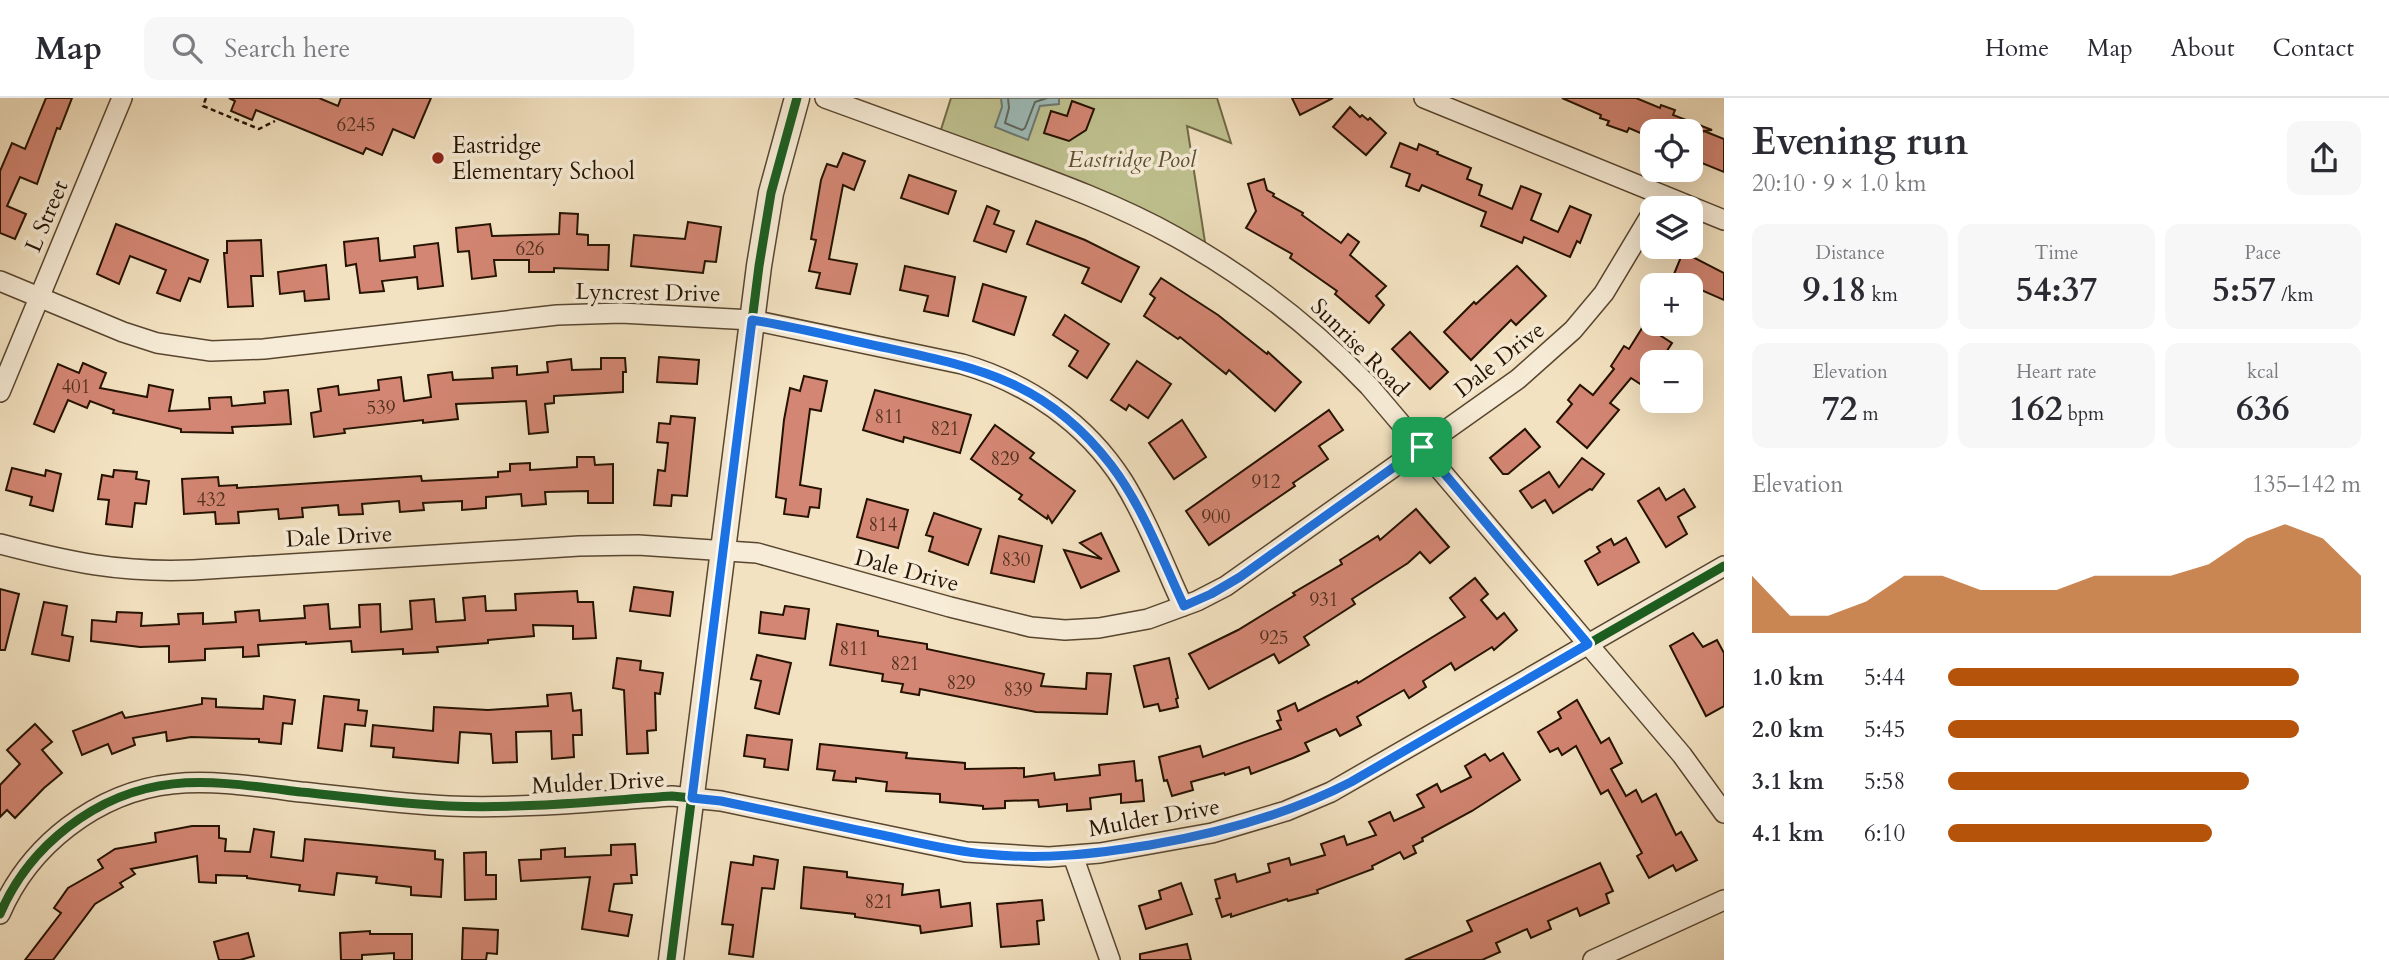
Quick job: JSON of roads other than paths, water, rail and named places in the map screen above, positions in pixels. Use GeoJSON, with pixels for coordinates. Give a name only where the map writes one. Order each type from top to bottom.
{"type":"FeatureCollection","features":[{"type":"Feature","properties":{"kind":"street","name":"L Street"},"geometry":{"type":"LineString","coordinates":[[0,392],[122,98]]}},
{"type":"Feature","properties":{"kind":"street"},"geometry":{"type":"LineString","coordinates":[[671,960],[752,320],[771,192],[797,98]]}},
{"type":"Feature","properties":{"kind":"street","name":"Sunrise Road"},"geometry":{"type":"LineString","coordinates":[[825,98],[1087,195],[1148,222],[1199,250],[1279,304],[1328,345],[1369,386],[1694,770],[1724,813]]}},
{"type":"Feature","properties":{"kind":"street"},"geometry":{"type":"LineString","coordinates":[[1424,98],[1647,196]]}},
{"type":"Feature","properties":{"kind":"street"},"geometry":{"type":"LineString","coordinates":[[1703,214],[1724,220]]}},
{"type":"Feature","properties":{"kind":"street","name":"Dale Drive"},"geometry":{"type":"LineString","coordinates":[[0,544],[80,564],[159,570],[638,545],[763,555],[950,607],[1031,626],[1099,628],[1148,619],[1211,594],[1233,581],[1518,379],[1573,330],[1617,274],[1640,235]]}},
{"type":"Feature","properties":{"kind":"street","name":"Lyncrest Drive"},"geometry":{"type":"LineString","coordinates":[[0,281],[139,338],[211,351],[264,349],[557,315],[621,313],[752,320],[970,367],[1007,380],[1047,403],[1089,439],[1123,481],[1184,606]]}},
{"type":"Feature","properties":{"kind":"street","name":"Mulder Drive"},"geometry":{"type":"LineString","coordinates":[[0,914],[23,872],[59,834],[83,815],[111,800],[156,786],[201,781],[396,803],[452,806],[509,806],[672,796],[721,801],[966,852],[1018,856],[1073,856],[1212,833],[1310,802],[1351,782],[1724,566]]}},
{"type":"Feature","properties":{"kind":"street"},"geometry":{"type":"LineString","coordinates":[[1073,856],[1110,960]]}},
{"type":"Feature","properties":{"kind":"street"},"geometry":{"type":"LineString","coordinates":[[1593,960],[1724,900]]}},
{"type":"Feature","properties":{"kind":"water"},"geometry":{"type":"Polygon","coordinates":[[[1001,98],[1059,98],[1059,104],[1040,106],[1028,140],[995,127],[1002,107],[1001,98]]]}},
{"type":"Feature","properties":{"kind":"place","name":"Eastridge Elementary School"},"geometry":{"type":"Point","coordinates":[438,158]}},
{"type":"Feature","properties":{"kind":"park label","name":"Eastridge Pool"},"geometry":{"type":"Point","coordinates":[1132,159]}}]}
